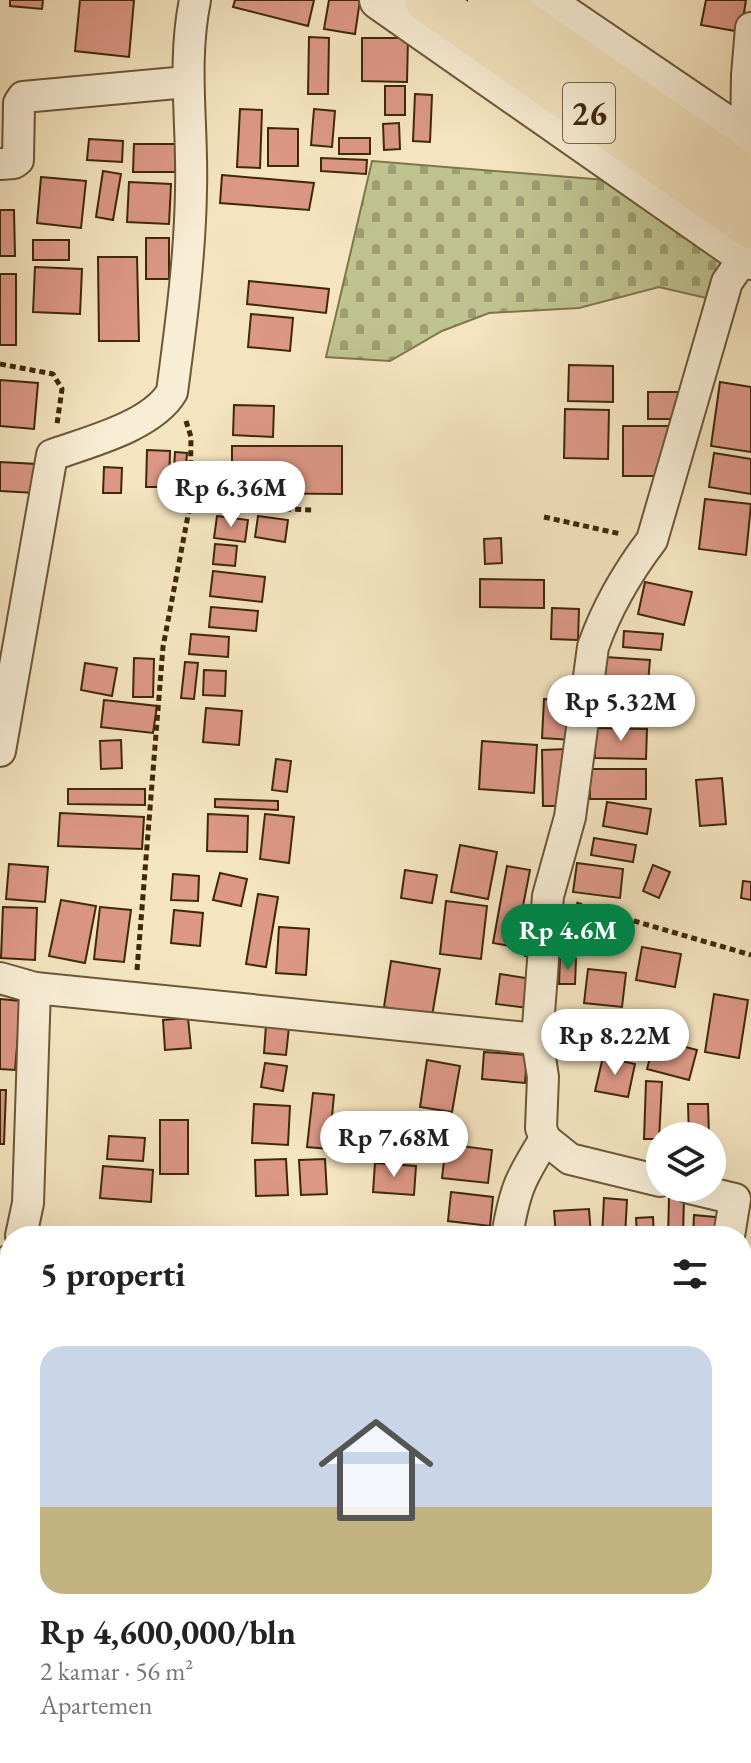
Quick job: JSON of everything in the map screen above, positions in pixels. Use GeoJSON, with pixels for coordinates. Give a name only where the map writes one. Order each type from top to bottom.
{"type":"FeatureCollection","features":[{"type":"Feature","properties":{"kind":"highway","name":"26"},"geometry":{"type":"LineString","coordinates":[[427,0],[749,247]]}},
{"type":"Feature","properties":{"kind":"highway","name":"26"},"geometry":{"type":"LineString","coordinates":[[490,0],[749,154]]}},
{"type":"Feature","properties":{"kind":"street"},"geometry":{"type":"LineString","coordinates":[[0,751],[52,455],[146,418],[164,405],[172,392],[184,299],[191,188],[187,82],[188,46],[195,0]]}},
{"type":"Feature","properties":{"kind":"street"},"geometry":{"type":"LineString","coordinates":[[379,0],[749,247],[727,282],[652,540],[627,573],[593,647],[570,817],[548,896],[537,1039],[543,1077],[541,1128],[545,1139],[570,1159],[646,1178]]}},
{"type":"Feature","properties":{"kind":"street"},"geometry":{"type":"LineString","coordinates":[[542,0],[749,154]]}},
{"type":"Feature","properties":{"kind":"street"},"geometry":{"type":"LineString","coordinates":[[749,154],[747,75],[751,28]]}},
{"type":"Feature","properties":{"kind":"street"},"geometry":{"type":"LineString","coordinates":[[0,164],[18,160],[19,103],[23,97],[187,82]]}},
{"type":"Feature","properties":{"kind":"street"},"geometry":{"type":"LineString","coordinates":[[0,978],[35,988],[537,1039]]}},
{"type":"Feature","properties":{"kind":"street"},"geometry":{"type":"LineString","coordinates":[[23,1226],[31,1147],[35,988]]}},
{"type":"Feature","properties":{"kind":"street"},"geometry":{"type":"LineString","coordinates":[[509,1226],[519,1179],[545,1139]]}},
{"type":"Feature","properties":{"kind":"street"},"geometry":{"type":"LineString","coordinates":[[726,1197],[735,1199],[731,1226]]}},
{"type":"Feature","properties":{"kind":"path"},"geometry":{"type":"LineString","coordinates":[[0,364],[53,374],[59,380],[62,389],[52,455]]}},
{"type":"Feature","properties":{"kind":"path"},"geometry":{"type":"LineString","coordinates":[[135,999],[163,647],[190,505],[191,437],[184,414],[172,392]]}},
{"type":"Feature","properties":{"kind":"path"},"geometry":{"type":"LineString","coordinates":[[190,505],[312,510]]}},
{"type":"Feature","properties":{"kind":"path"},"geometry":{"type":"LineString","coordinates":[[544,517],[652,540]]}},
{"type":"Feature","properties":{"kind":"path"},"geometry":{"type":"LineString","coordinates":[[548,896],[751,955]]}},
{"type":"Feature","properties":{"kind":"green space"},"geometry":{"type":"Polygon","coordinates":[[[372,161],[618,181],[663,223],[723,259],[715,300],[659,287],[579,308],[489,313],[442,331],[390,361],[326,357],[372,161]]]}},
{"type":"Feature","properties":{"kind":"building"},"geometry":{"type":"Polygon","coordinates":[[[10,0],[43,0],[42,9],[10,6],[10,0]]]}},
{"type":"Feature","properties":{"kind":"building"},"geometry":{"type":"Polygon","coordinates":[[[80,0],[134,0],[129,57],[75,51],[80,0]]]}},
{"type":"Feature","properties":{"kind":"building"},"geometry":{"type":"Polygon","coordinates":[[[235,0],[314,0],[308,26],[233,7],[235,0]]]}},
{"type":"Feature","properties":{"kind":"building"},"geometry":{"type":"Polygon","coordinates":[[[329,0],[360,0],[355,34],[324,29],[329,0]]]}},
{"type":"Feature","properties":{"kind":"building"},"geometry":{"type":"Polygon","coordinates":[[[706,0],[746,0],[741,32],[701,25],[706,0]]]}},
{"type":"Feature","properties":{"kind":"building"},"geometry":{"type":"Polygon","coordinates":[[[309,37],[329,38],[328,94],[308,94],[309,37]]]}},
{"type":"Feature","properties":{"kind":"building"},"geometry":{"type":"Polygon","coordinates":[[[362,38],[408,38],[407,82],[362,81],[362,38]]]}},
{"type":"Feature","properties":{"kind":"building"},"geometry":{"type":"Polygon","coordinates":[[[385,86],[405,86],[405,115],[385,115],[385,86]]]}},
{"type":"Feature","properties":{"kind":"building"},"geometry":{"type":"Polygon","coordinates":[[[415,94],[432,95],[430,142],[413,141],[415,94]]]}},
{"type":"Feature","properties":{"kind":"building"},"geometry":{"type":"Polygon","coordinates":[[[240,109],[262,110],[260,168],[237,167],[240,109]]]}},
{"type":"Feature","properties":{"kind":"building"},"geometry":{"type":"Polygon","coordinates":[[[314,109],[335,111],[332,147],[311,145],[314,109]]]}},
{"type":"Feature","properties":{"kind":"building"},"geometry":{"type":"Polygon","coordinates":[[[399,123],[400,149],[384,150],[383,124],[399,123]]]}},
{"type":"Feature","properties":{"kind":"building"},"geometry":{"type":"Polygon","coordinates":[[[268,128],[298,129],[298,166],[268,166],[268,128]]]}},
{"type":"Feature","properties":{"kind":"building"},"geometry":{"type":"Polygon","coordinates":[[[339,138],[370,138],[370,154],[339,154],[339,138]]]}},
{"type":"Feature","properties":{"kind":"building"},"geometry":{"type":"Polygon","coordinates":[[[89,139],[123,141],[122,162],[87,160],[89,139]]]}},
{"type":"Feature","properties":{"kind":"building"},"geometry":{"type":"Polygon","coordinates":[[[134,144],[176,144],[175,172],[133,172],[134,144]]]}},
{"type":"Feature","properties":{"kind":"building"},"geometry":{"type":"Polygon","coordinates":[[[321,158],[367,160],[366,174],[321,171],[321,158]]]}},
{"type":"Feature","properties":{"kind":"building"},"geometry":{"type":"Polygon","coordinates":[[[103,171],[121,174],[113,220],[96,217],[103,171]]]}},
{"type":"Feature","properties":{"kind":"building"},"geometry":{"type":"Polygon","coordinates":[[[222,175],[314,183],[309,210],[220,203],[222,175]]]}},
{"type":"Feature","properties":{"kind":"building"},"geometry":{"type":"Polygon","coordinates":[[[41,177],[86,181],[81,228],[37,223],[41,177]]]}},
{"type":"Feature","properties":{"kind":"building"},"geometry":{"type":"Polygon","coordinates":[[[129,182],[171,184],[169,224],[127,222],[129,182]]]}},
{"type":"Feature","properties":{"kind":"building"},"geometry":{"type":"Polygon","coordinates":[[[0,210],[14,210],[15,256],[0,256],[0,210]]]}},
{"type":"Feature","properties":{"kind":"building"},"geometry":{"type":"Polygon","coordinates":[[[146,238],[169,238],[169,279],[146,279],[146,238]]]}},
{"type":"Feature","properties":{"kind":"building"},"geometry":{"type":"Polygon","coordinates":[[[33,240],[69,240],[69,260],[33,260],[33,240]]]}},
{"type":"Feature","properties":{"kind":"building"},"geometry":{"type":"Polygon","coordinates":[[[98,257],[137,257],[139,341],[99,341],[98,257]]]}},
{"type":"Feature","properties":{"kind":"building"},"geometry":{"type":"Polygon","coordinates":[[[35,267],[82,269],[80,314],[33,312],[35,267]]]}},
{"type":"Feature","properties":{"kind":"building"},"geometry":{"type":"Polygon","coordinates":[[[0,274],[16,274],[16,345],[0,345],[0,274]]]}},
{"type":"Feature","properties":{"kind":"building"},"geometry":{"type":"Polygon","coordinates":[[[249,281],[329,289],[326,313],[247,304],[249,281]]]}},
{"type":"Feature","properties":{"kind":"building"},"geometry":{"type":"Polygon","coordinates":[[[251,314],[293,318],[290,351],[248,347],[251,314]]]}},
{"type":"Feature","properties":{"kind":"building"},"geometry":{"type":"Polygon","coordinates":[[[569,365],[613,366],[613,402],[568,401],[569,365]]]}},
{"type":"Feature","properties":{"kind":"building"},"geometry":{"type":"Polygon","coordinates":[[[0,380],[38,383],[34,429],[0,426],[0,380]]]}},
{"type":"Feature","properties":{"kind":"building"},"geometry":{"type":"Polygon","coordinates":[[[720,382],[751,387],[751,452],[711,446],[720,382]]]}},
{"type":"Feature","properties":{"kind":"building"},"geometry":{"type":"Polygon","coordinates":[[[648,392],[683,392],[682,419],[648,419],[648,392]]]}},
{"type":"Feature","properties":{"kind":"building"},"geometry":{"type":"Polygon","coordinates":[[[234,405],[274,406],[273,437],[233,435],[234,405]]]}},
{"type":"Feature","properties":{"kind":"building"},"geometry":{"type":"Polygon","coordinates":[[[565,409],[609,410],[608,459],[564,458],[565,409]]]}},
{"type":"Feature","properties":{"kind":"building"},"geometry":{"type":"Polygon","coordinates":[[[623,426],[670,426],[670,476],[623,476],[623,426]]]}},
{"type":"Feature","properties":{"kind":"building"},"geometry":{"type":"Polygon","coordinates":[[[232,446],[342,446],[342,494],[232,493],[232,446]]]}},
{"type":"Feature","properties":{"kind":"building"},"geometry":{"type":"Polygon","coordinates":[[[147,450],[170,451],[169,487],[146,487],[147,450]]]}},
{"type":"Feature","properties":{"kind":"building"},"geometry":{"type":"Polygon","coordinates":[[[175,452],[187,453],[184,487],[173,486],[175,452]]]}},
{"type":"Feature","properties":{"kind":"building"},"geometry":{"type":"Polygon","coordinates":[[[714,453],[751,459],[751,494],[709,487],[714,453]]]}},
{"type":"Feature","properties":{"kind":"building"},"geometry":{"type":"Polygon","coordinates":[[[0,462],[37,464],[35,493],[0,491],[0,462]]]}},
{"type":"Feature","properties":{"kind":"building"},"geometry":{"type":"Polygon","coordinates":[[[104,467],[122,468],[121,493],[103,493],[104,467]]]}},
{"type":"Feature","properties":{"kind":"building"},"geometry":{"type":"Polygon","coordinates":[[[705,499],[751,504],[746,555],[699,549],[705,499]]]}},
{"type":"Feature","properties":{"kind":"building"},"geometry":{"type":"Polygon","coordinates":[[[217,516],[248,520],[245,542],[214,538],[217,516]]]}},
{"type":"Feature","properties":{"kind":"building"},"geometry":{"type":"Polygon","coordinates":[[[258,516],[288,520],[285,542],[255,537],[258,516]]]}},
{"type":"Feature","properties":{"kind":"building"},"geometry":{"type":"Polygon","coordinates":[[[501,538],[502,563],[485,564],[484,539],[501,538]]]}},
{"type":"Feature","properties":{"kind":"building"},"geometry":{"type":"Polygon","coordinates":[[[215,544],[237,546],[235,566],[213,564],[215,544]]]}},
{"type":"Feature","properties":{"kind":"building"},"geometry":{"type":"Polygon","coordinates":[[[213,571],[265,577],[262,602],[210,596],[213,571]]]}},
{"type":"Feature","properties":{"kind":"building"},"geometry":{"type":"Polygon","coordinates":[[[480,579],[544,580],[544,608],[480,607],[480,579]]]}},
{"type":"Feature","properties":{"kind":"building"},"geometry":{"type":"Polygon","coordinates":[[[645,582],[692,592],[684,625],[638,614],[645,582]]]}},
{"type":"Feature","properties":{"kind":"building"},"geometry":{"type":"Polygon","coordinates":[[[211,607],[258,611],[256,631],[209,627],[211,607]]]}},
{"type":"Feature","properties":{"kind":"building"},"geometry":{"type":"Polygon","coordinates":[[[552,608],[579,609],[578,640],[551,639],[552,608]]]}},
{"type":"Feature","properties":{"kind":"building"},"geometry":{"type":"Polygon","coordinates":[[[624,631],[663,634],[661,650],[623,647],[624,631]]]}},
{"type":"Feature","properties":{"kind":"building"},"geometry":{"type":"Polygon","coordinates":[[[191,634],[229,637],[228,657],[189,654],[191,634]]]}},
{"type":"Feature","properties":{"kind":"building"},"geometry":{"type":"Polygon","coordinates":[[[605,657],[650,660],[648,682],[603,679],[605,657]]]}},
{"type":"Feature","properties":{"kind":"building"},"geometry":{"type":"Polygon","coordinates":[[[134,658],[154,659],[153,697],[133,697],[134,658]]]}},
{"type":"Feature","properties":{"kind":"building"},"geometry":{"type":"Polygon","coordinates":[[[185,662],[198,663],[194,699],[181,698],[185,662]]]}},
{"type":"Feature","properties":{"kind":"building"},"geometry":{"type":"Polygon","coordinates":[[[85,663],[117,668],[112,696],[81,690],[85,663]]]}},
{"type":"Feature","properties":{"kind":"building"},"geometry":{"type":"Polygon","coordinates":[[[204,670],[226,671],[225,696],[203,695],[204,670]]]}},
{"type":"Feature","properties":{"kind":"building"},"geometry":{"type":"Polygon","coordinates":[[[648,693],[649,714],[597,716],[595,695],[648,693]]]}},
{"type":"Feature","properties":{"kind":"building"},"geometry":{"type":"Polygon","coordinates":[[[544,699],[574,701],[572,740],[542,738],[544,699]]]}},
{"type":"Feature","properties":{"kind":"building"},"geometry":{"type":"Polygon","coordinates":[[[104,700],[157,706],[153,733],[101,727],[104,700]]]}},
{"type":"Feature","properties":{"kind":"building"},"geometry":{"type":"Polygon","coordinates":[[[206,708],[242,711],[239,745],[203,742],[206,708]]]}},
{"type":"Feature","properties":{"kind":"building"},"geometry":{"type":"Polygon","coordinates":[[[595,728],[647,729],[646,759],[595,758],[595,728]]]}},
{"type":"Feature","properties":{"kind":"building"},"geometry":{"type":"Polygon","coordinates":[[[121,740],[122,768],[101,769],[100,741],[121,740]]]}},
{"type":"Feature","properties":{"kind":"building"},"geometry":{"type":"Polygon","coordinates":[[[482,741],[537,745],[534,793],[479,789],[482,741]]]}},
{"type":"Feature","properties":{"kind":"building"},"geometry":{"type":"Polygon","coordinates":[[[567,749],[568,806],[543,806],[542,750],[567,749]]]}},
{"type":"Feature","properties":{"kind":"building"},"geometry":{"type":"Polygon","coordinates":[[[276,759],[291,761],[287,792],[272,790],[276,759]]]}},
{"type":"Feature","properties":{"kind":"building"},"geometry":{"type":"Polygon","coordinates":[[[590,769],[646,769],[646,799],[590,799],[590,769]]]}},
{"type":"Feature","properties":{"kind":"building"},"geometry":{"type":"Polygon","coordinates":[[[722,778],[726,824],[700,826],[696,780],[722,778]]]}},
{"type":"Feature","properties":{"kind":"building"},"geometry":{"type":"Polygon","coordinates":[[[68,789],[145,789],[145,805],[68,804],[68,789]]]}},
{"type":"Feature","properties":{"kind":"building"},"geometry":{"type":"Polygon","coordinates":[[[215,799],[278,801],[278,810],[215,807],[215,799]]]}},
{"type":"Feature","properties":{"kind":"building"},"geometry":{"type":"Polygon","coordinates":[[[607,802],[651,809],[647,834],[603,826],[607,802]]]}},
{"type":"Feature","properties":{"kind":"building"},"geometry":{"type":"Polygon","coordinates":[[[60,813],[144,817],[142,849],[58,846],[60,813]]]}},
{"type":"Feature","properties":{"kind":"building"},"geometry":{"type":"Polygon","coordinates":[[[208,814],[248,816],[247,852],[207,851],[208,814]]]}},
{"type":"Feature","properties":{"kind":"building"},"geometry":{"type":"Polygon","coordinates":[[[265,814],[294,817],[289,863],[260,859],[265,814]]]}},
{"type":"Feature","properties":{"kind":"building"},"geometry":{"type":"Polygon","coordinates":[[[594,838],[636,845],[633,862],[591,855],[594,838]]]}},
{"type":"Feature","properties":{"kind":"building"},"geometry":{"type":"Polygon","coordinates":[[[460,845],[497,852],[488,899],[451,892],[460,845]]]}},
{"type":"Feature","properties":{"kind":"building"},"geometry":{"type":"Polygon","coordinates":[[[577,863],[623,869],[620,898],[573,892],[577,863]]]}},
{"type":"Feature","properties":{"kind":"building"},"geometry":{"type":"Polygon","coordinates":[[[9,864],[48,867],[45,902],[6,899],[9,864]]]}},
{"type":"Feature","properties":{"kind":"building"},"geometry":{"type":"Polygon","coordinates":[[[653,865],[670,872],[659,898],[643,891],[653,865]]]}},
{"type":"Feature","properties":{"kind":"building"},"geometry":{"type":"Polygon","coordinates":[[[507,866],[530,870],[515,947],[493,943],[507,866]]]}},
{"type":"Feature","properties":{"kind":"building"},"geometry":{"type":"Polygon","coordinates":[[[405,870],[437,875],[432,903],[401,898],[405,870]]]}},
{"type":"Feature","properties":{"kind":"building"},"geometry":{"type":"Polygon","coordinates":[[[220,873],[247,879],[241,906],[213,900],[220,873]]]}},
{"type":"Feature","properties":{"kind":"building"},"geometry":{"type":"Polygon","coordinates":[[[173,874],[199,876],[198,901],[171,900],[173,874]]]}},
{"type":"Feature","properties":{"kind":"building"},"geometry":{"type":"Polygon","coordinates":[[[743,881],[751,882],[751,900],[741,898],[743,881]]]}},
{"type":"Feature","properties":{"kind":"building"},"geometry":{"type":"Polygon","coordinates":[[[258,894],[278,897],[266,967],[246,964],[258,894]]]}},
{"type":"Feature","properties":{"kind":"building"},"geometry":{"type":"Polygon","coordinates":[[[61,900],[96,906],[85,963],[49,956],[61,900]]]}},
{"type":"Feature","properties":{"kind":"building"},"geometry":{"type":"Polygon","coordinates":[[[446,901],[487,906],[481,959],[440,954],[446,901]]]}},
{"type":"Feature","properties":{"kind":"building"},"geometry":{"type":"Polygon","coordinates":[[[3,907],[37,908],[35,960],[1,958],[3,907]]]}},
{"type":"Feature","properties":{"kind":"building"},"geometry":{"type":"Polygon","coordinates":[[[100,907],[131,910],[124,962],[94,959],[100,907]]]}},
{"type":"Feature","properties":{"kind":"building"},"geometry":{"type":"Polygon","coordinates":[[[174,910],[203,913],[200,946],[171,943],[174,910]]]}},
{"type":"Feature","properties":{"kind":"building"},"geometry":{"type":"Polygon","coordinates":[[[527,921],[540,922],[538,956],[525,956],[527,921]]]}},
{"type":"Feature","properties":{"kind":"building"},"geometry":{"type":"Polygon","coordinates":[[[279,927],[309,929],[306,975],[276,973],[279,927]]]}},
{"type":"Feature","properties":{"kind":"building"},"geometry":{"type":"Polygon","coordinates":[[[642,947],[681,954],[675,987],[636,980],[642,947]]]}},
{"type":"Feature","properties":{"kind":"building"},"geometry":{"type":"Polygon","coordinates":[[[560,959],[576,959],[575,984],[559,984],[560,959]]]}},
{"type":"Feature","properties":{"kind":"building"},"geometry":{"type":"Polygon","coordinates":[[[391,961],[440,969],[432,1016],[384,1007],[391,961]]]}},
{"type":"Feature","properties":{"kind":"building"},"geometry":{"type":"Polygon","coordinates":[[[588,969],[626,973],[622,1007],[584,1003],[588,969]]]}},
{"type":"Feature","properties":{"kind":"building"},"geometry":{"type":"Polygon","coordinates":[[[500,974],[532,979],[528,1008],[496,1004],[500,974]]]}},
{"type":"Feature","properties":{"kind":"building"},"geometry":{"type":"Polygon","coordinates":[[[714,994],[748,1000],[739,1058],[705,1052],[714,994]]]}},
{"type":"Feature","properties":{"kind":"building"},"geometry":{"type":"Polygon","coordinates":[[[0,999],[21,1001],[15,1070],[0,1069],[0,999]]]}},
{"type":"Feature","properties":{"kind":"building"},"geometry":{"type":"Polygon","coordinates":[[[572,1012],[610,1016],[608,1046],[569,1042],[572,1012]]]}},
{"type":"Feature","properties":{"kind":"building"},"geometry":{"type":"Polygon","coordinates":[[[188,1018],[191,1048],[165,1050],[163,1020],[188,1018]]]}},
{"type":"Feature","properties":{"kind":"building"},"geometry":{"type":"Polygon","coordinates":[[[266,1025],[289,1027],[286,1055],[264,1053],[266,1025]]]}},
{"type":"Feature","properties":{"kind":"building"},"geometry":{"type":"Polygon","coordinates":[[[655,1039],[697,1050],[689,1080],[647,1069],[655,1039]]]}},
{"type":"Feature","properties":{"kind":"building"},"geometry":{"type":"Polygon","coordinates":[[[484,1052],[527,1055],[525,1083],[482,1079],[484,1052]]]}},
{"type":"Feature","properties":{"kind":"building"},"geometry":{"type":"Polygon","coordinates":[[[603,1057],[635,1064],[628,1097],[595,1091],[603,1057]]]}},
{"type":"Feature","properties":{"kind":"building"},"geometry":{"type":"Polygon","coordinates":[[[427,1060],[460,1066],[452,1112],[420,1107],[427,1060]]]}},
{"type":"Feature","properties":{"kind":"building"},"geometry":{"type":"Polygon","coordinates":[[[265,1063],[287,1066],[283,1091],[261,1087],[265,1063]]]}},
{"type":"Feature","properties":{"kind":"building"},"geometry":{"type":"Polygon","coordinates":[[[646,1081],[662,1082],[660,1122],[646,1122],[644,1139],[646,1081]]]}},
{"type":"Feature","properties":{"kind":"building"},"geometry":{"type":"Polygon","coordinates":[[[0,1090],[6,1090],[4,1144],[0,1144],[0,1090]]]}},
{"type":"Feature","properties":{"kind":"building"},"geometry":{"type":"Polygon","coordinates":[[[313,1093],[334,1095],[329,1149],[307,1147],[313,1093]]]}},
{"type":"Feature","properties":{"kind":"building"},"geometry":{"type":"Polygon","coordinates":[[[254,1104],[290,1106],[288,1145],[252,1143],[254,1104]]]}},
{"type":"Feature","properties":{"kind":"building"},"geometry":{"type":"Polygon","coordinates":[[[688,1104],[708,1104],[709,1122],[689,1122],[688,1104]]]}},
{"type":"Feature","properties":{"kind":"building"},"geometry":{"type":"Polygon","coordinates":[[[373,1117],[416,1118],[414,1157],[372,1155],[373,1117]]]}},
{"type":"Feature","properties":{"kind":"building"},"geometry":{"type":"Polygon","coordinates":[[[160,1120],[188,1120],[188,1174],[160,1174],[160,1120]]]}},
{"type":"Feature","properties":{"kind":"building"},"geometry":{"type":"Polygon","coordinates":[[[109,1136],[145,1138],[143,1161],[107,1159],[109,1136]]]}},
{"type":"Feature","properties":{"kind":"building"},"geometry":{"type":"Polygon","coordinates":[[[446,1144],[492,1150],[488,1183],[442,1178],[446,1144]]]}},
{"type":"Feature","properties":{"kind":"building"},"geometry":{"type":"Polygon","coordinates":[[[286,1159],[288,1195],[256,1196],[255,1160],[286,1159]]]}},
{"type":"Feature","properties":{"kind":"building"},"geometry":{"type":"Polygon","coordinates":[[[325,1159],[327,1194],[301,1195],[299,1160],[325,1159]]]}},
{"type":"Feature","properties":{"kind":"building"},"geometry":{"type":"Polygon","coordinates":[[[375,1163],[416,1166],[414,1195],[373,1192],[375,1163]]]}},
{"type":"Feature","properties":{"kind":"building"},"geometry":{"type":"Polygon","coordinates":[[[103,1166],[153,1170],[151,1202],[100,1198],[103,1166]]]}},
{"type":"Feature","properties":{"kind":"building"},"geometry":{"type":"Polygon","coordinates":[[[451,1192],[493,1197],[490,1226],[448,1221],[451,1192]]]}},
{"type":"Feature","properties":{"kind":"building"},"geometry":{"type":"Polygon","coordinates":[[[604,1198],[627,1200],[626,1226],[603,1226],[604,1198]]]}},
{"type":"Feature","properties":{"kind":"building"},"geometry":{"type":"Polygon","coordinates":[[[669,1202],[684,1202],[683,1226],[668,1226],[669,1202]]]}},
{"type":"Feature","properties":{"kind":"building"},"geometry":{"type":"Polygon","coordinates":[[[589,1209],[590,1226],[555,1226],[554,1211],[589,1209]]]}},
{"type":"Feature","properties":{"kind":"building"},"geometry":{"type":"Polygon","coordinates":[[[694,1215],[725,1218],[724,1226],[693,1226],[694,1215]]]}},
{"type":"Feature","properties":{"kind":"building"},"geometry":{"type":"Polygon","coordinates":[[[653,1217],[653,1226],[636,1226],[636,1218],[653,1217]]]}}]}
